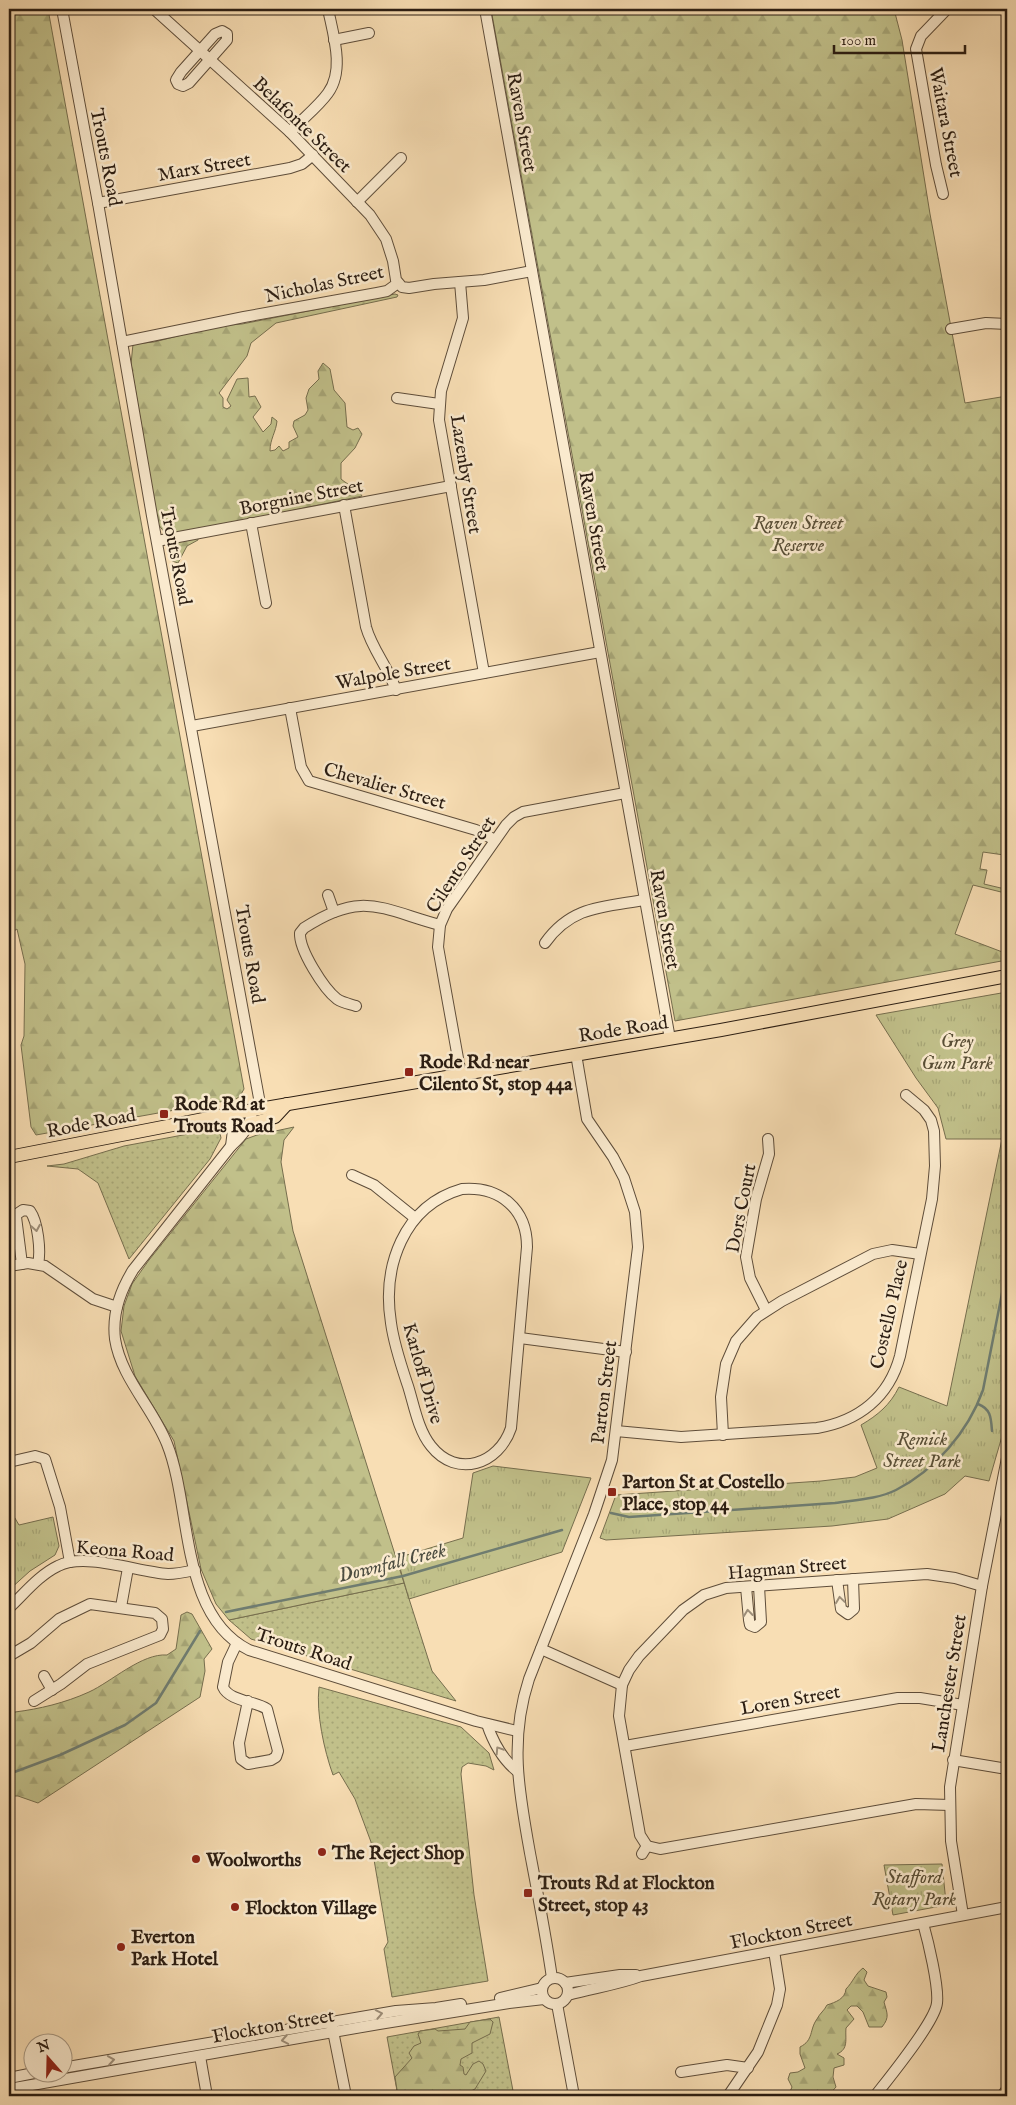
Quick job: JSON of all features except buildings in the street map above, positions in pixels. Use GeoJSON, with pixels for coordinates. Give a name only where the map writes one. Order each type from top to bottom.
{"type":"FeatureCollection","features":[{"type":"Feature","properties":{"kind":"main road","name":"Rode Road"},"geometry":{"type":"LineString","coordinates":[[9,1157],[256,1109],[670,1039],[1007,976]]}},
{"type":"Feature","properties":{"kind":"main road"},"geometry":{"type":"LineString","coordinates":[[250,1124],[275,1117],[287,1104]]}},
{"type":"Feature","properties":{"kind":"street","name":"Trouts Road"},"geometry":{"type":"LineString","coordinates":[[62,9],[192,726],[256,1109],[250,1124],[240,1138],[231,1146],[133,1270],[117,1307],[114,1327],[119,1356],[127,1374],[162,1432],[170,1451],[195,1570],[211,1614],[221,1628],[238,1643],[256,1653],[487,1724],[517,1731]]}},
{"type":"Feature","properties":{"kind":"street","name":"Belafonte Street"},"geometry":{"type":"LineString","coordinates":[[154,9],[290,132],[377,224],[386,239],[398,283]]}},
{"type":"Feature","properties":{"kind":"street"},"geometry":{"type":"LineString","coordinates":[[290,132],[324,97],[334,83],[337,63],[328,9]]}},
{"type":"Feature","properties":{"kind":"street","name":"Raven Street"},"geometry":{"type":"LineString","coordinates":[[485,9],[670,1039]]}},
{"type":"Feature","properties":{"kind":"street","name":"Waitara Street"},"geometry":{"type":"LineString","coordinates":[[943,194],[936,166],[916,49],[918,40],[946,9]]}},
{"type":"Feature","properties":{"kind":"street"},"geometry":{"type":"LineString","coordinates":[[217,32],[226,32],[227,40],[188,84],[182,86],[178,84],[177,78],[200,50],[217,32]]}},
{"type":"Feature","properties":{"kind":"street"},"geometry":{"type":"LineString","coordinates":[[334,40],[369,33]]}},
{"type":"Feature","properties":{"kind":"street","name":"Marx Street"},"geometry":{"type":"LineString","coordinates":[[98,203],[290,168],[302,164],[313,155]]}},
{"type":"Feature","properties":{"kind":"street"},"geometry":{"type":"LineString","coordinates":[[357,202],[402,158]]}},
{"type":"Feature","properties":{"kind":"street","name":"Nicholas Street"},"geometry":{"type":"LineString","coordinates":[[122,342],[377,293],[386,291],[398,283],[404,288],[409,288],[532,271]]}},
{"type":"Feature","properties":{"kind":"street","name":"Lazenby Street"},"geometry":{"type":"LineString","coordinates":[[460,282],[464,318],[443,384],[439,404],[440,427],[484,673]]}},
{"type":"Feature","properties":{"kind":"street"},"geometry":{"type":"LineString","coordinates":[[951,330],[986,322],[1007,324]]}},
{"type":"Feature","properties":{"kind":"street"},"geometry":{"type":"LineString","coordinates":[[397,398],[439,404]]}},
{"type":"Feature","properties":{"kind":"street","name":"Borgnine Street"},"geometry":{"type":"LineString","coordinates":[[157,541],[451,486]]}},
{"type":"Feature","properties":{"kind":"street"},"geometry":{"type":"LineString","coordinates":[[344,505],[366,627],[372,642],[388,669],[396,690]]}},
{"type":"Feature","properties":{"kind":"street"},"geometry":{"type":"LineString","coordinates":[[251,523],[266,603]]}},
{"type":"Feature","properties":{"kind":"street","name":"Walpole Street"},"geometry":{"type":"LineString","coordinates":[[192,726],[600,652]]}},
{"type":"Feature","properties":{"kind":"street","name":"Chevalier Street"},"geometry":{"type":"LineString","coordinates":[[290,708],[301,767],[309,781],[476,830],[495,840]]}},
{"type":"Feature","properties":{"kind":"street","name":"Cilento Street"},"geometry":{"type":"LineString","coordinates":[[461,1075],[439,954],[438,939],[440,925],[447,909],[509,821],[523,812],[625,793]]}},
{"type":"Feature","properties":{"kind":"street"},"geometry":{"type":"LineString","coordinates":[[328,895],[334,912]]}},
{"type":"Feature","properties":{"kind":"street"},"geometry":{"type":"LineString","coordinates":[[545,942],[561,923],[574,915],[588,910],[644,900]]}},
{"type":"Feature","properties":{"kind":"street"},"geometry":{"type":"LineString","coordinates":[[356,1006],[338,1000],[323,984],[300,940],[300,933],[304,928],[350,905],[366,904],[440,925]]}},
{"type":"Feature","properties":{"kind":"street","name":"Parton Street"},"geometry":{"type":"LineString","coordinates":[[517,1731],[525,1691],[602,1491],[612,1460],[637,1259],[637,1224],[632,1202],[624,1178],[613,1157],[587,1119],[576,1054]]}},
{"type":"Feature","properties":{"kind":"street","name":"Costello Place"},"geometry":{"type":"LineString","coordinates":[[616,1431],[668,1437],[723,1435],[830,1426],[854,1417],[871,1405],[886,1389],[897,1369],[934,1182],[934,1131],[928,1116],[906,1095]]}},
{"type":"Feature","properties":{"kind":"street"},"geometry":{"type":"LineString","coordinates":[[224,1115],[233,1130],[231,1146]]}},
{"type":"Feature","properties":{"kind":"street","name":"Dors Court"},"geometry":{"type":"LineString","coordinates":[[766,1310],[750,1278],[746,1257],[756,1199],[769,1154],[768,1139]]}},
{"type":"Feature","properties":{"kind":"street"},"geometry":{"type":"LineString","coordinates":[[352,1175],[374,1185],[415,1218]]}},
{"type":"Feature","properties":{"kind":"street","name":"Karloff Drive"},"geometry":{"type":"LineString","coordinates":[[462,1189],[489,1191],[504,1199],[516,1210],[524,1225],[527,1240],[520,1338],[511,1428],[504,1443],[493,1456],[480,1462],[467,1464],[444,1458],[431,1447],[423,1432],[396,1349],[389,1313],[389,1289],[394,1255],[401,1238],[415,1218],[434,1201],[462,1189]]}},
{"type":"Feature","properties":{"kind":"street"},"geometry":{"type":"LineString","coordinates":[[22,1264],[16,1217],[23,1210],[30,1212],[34,1218],[40,1249],[38,1264]]}},
{"type":"Feature","properties":{"kind":"street"},"geometry":{"type":"LineString","coordinates":[[723,1435],[722,1396],[726,1364],[742,1332],[766,1310],[873,1254],[892,1250],[920,1254]]}},
{"type":"Feature","properties":{"kind":"street"},"geometry":{"type":"LineString","coordinates":[[9,1266],[38,1264],[51,1270],[93,1299],[117,1307]]}},
{"type":"Feature","properties":{"kind":"street"},"geometry":{"type":"LineString","coordinates":[[520,1338],[626,1352]]}},
{"type":"Feature","properties":{"kind":"street"},"geometry":{"type":"LineString","coordinates":[[9,1462],[32,1456],[41,1456],[45,1459],[60,1507],[70,1562]]}},
{"type":"Feature","properties":{"kind":"street","name":"Lanchester Street"},"geometry":{"type":"LineString","coordinates":[[963,1915],[951,1841],[950,1805],[954,1760],[982,1586],[1007,1459]]}},
{"type":"Feature","properties":{"kind":"street","name":"Keona Road"},"geometry":{"type":"LineString","coordinates":[[9,1608],[44,1575],[60,1564],[91,1562],[169,1574],[195,1570]]}},
{"type":"Feature","properties":{"kind":"street"},"geometry":{"type":"LineString","coordinates":[[121,1607],[128,1568]]}},
{"type":"Feature","properties":{"kind":"street","name":"Hagman Street"},"geometry":{"type":"LineString","coordinates":[[950,1805],[916,1804],[660,1849],[645,1850],[640,1835],[619,1716],[622,1685],[629,1670],[639,1656],[691,1604],[712,1592],[726,1588],[927,1574],[955,1578],[982,1586]]}},
{"type":"Feature","properties":{"kind":"street"},"geometry":{"type":"LineString","coordinates":[[838,1580],[841,1609],[848,1614],[854,1609],[853,1579]]}},
{"type":"Feature","properties":{"kind":"street"},"geometry":{"type":"LineString","coordinates":[[746,1586],[750,1625],[755,1627],[760,1624],[761,1620],[759,1586]]}},
{"type":"Feature","properties":{"kind":"street"},"geometry":{"type":"LineString","coordinates":[[9,1656],[31,1643],[59,1619],[83,1606],[94,1603],[158,1614],[164,1622],[162,1632],[152,1639],[88,1664],[34,1701]]}},
{"type":"Feature","properties":{"kind":"street"},"geometry":{"type":"LineString","coordinates":[[238,1643],[228,1662],[223,1687],[228,1694],[248,1701],[265,1707],[268,1710],[278,1751],[273,1760],[248,1764],[241,1760],[239,1743],[248,1701]]}},
{"type":"Feature","properties":{"kind":"street"},"geometry":{"type":"LineString","coordinates":[[540,1649],[622,1685]]}},
{"type":"Feature","properties":{"kind":"street"},"geometry":{"type":"LineString","coordinates":[[44,1676],[52,1690]]}},
{"type":"Feature","properties":{"kind":"street","name":"Loren Street"},"geometry":{"type":"LineString","coordinates":[[625,1746],[898,1698],[920,1698],[963,1705]]}},
{"type":"Feature","properties":{"kind":"street"},"geometry":{"type":"LineString","coordinates":[[487,1724],[492,1739],[508,1764],[517,1771]]}},
{"type":"Feature","properties":{"kind":"street"},"geometry":{"type":"LineString","coordinates":[[517,1731],[517,1771],[552,1978]]}},
{"type":"Feature","properties":{"kind":"street"},"geometry":{"type":"LineString","coordinates":[[954,1760],[1007,1769]]}},
{"type":"Feature","properties":{"kind":"street","name":"Flockton Street"},"geometry":{"type":"LineString","coordinates":[[568,1995],[585,1989],[623,1982],[641,1976],[1007,1907]]}},
{"type":"Feature","properties":{"kind":"street"},"geometry":{"type":"LineString","coordinates":[[875,2096],[929,2022],[936,2007],[937,1993],[923,1923]]}},
{"type":"Feature","properties":{"kind":"street"},"geometry":{"type":"LineString","coordinates":[[728,2096],[762,2045],[779,1999],[780,1989],[774,1951]]}},
{"type":"Feature","properties":{"kind":"street","name":"Flockton Street"},"geometry":{"type":"LineString","coordinates":[[565,1982],[620,1974],[641,1976]]}},
{"type":"Feature","properties":{"kind":"street"},"geometry":{"type":"LineString","coordinates":[[552,1978],[560,1978],[565,1982],[568,1995],[564,2001],[557,2004],[550,2003],[544,1999],[542,1988],[546,1981],[552,1978]]}},
{"type":"Feature","properties":{"kind":"street","name":"Flockton Street"},"geometry":{"type":"LineString","coordinates":[[9,2089],[200,2056],[332,2028],[396,2011],[449,2006],[542,1988]]}},
{"type":"Feature","properties":{"kind":"street","name":"Flockton Street"},"geometry":{"type":"LineString","coordinates":[[72,2067],[544,1999]]}},
{"type":"Feature","properties":{"kind":"street"},"geometry":{"type":"LineString","coordinates":[[557,2004],[574,2096]]}},
{"type":"Feature","properties":{"kind":"street"},"geometry":{"type":"LineString","coordinates":[[332,2028],[346,2096]]}},
{"type":"Feature","properties":{"kind":"street"},"geometry":{"type":"LineString","coordinates":[[200,2056],[207,2096]]}},
{"type":"Feature","properties":{"kind":"street"},"geometry":{"type":"LineString","coordinates":[[681,2072],[727,2065],[748,2068]]}},
{"type":"Feature","properties":{"kind":"street"},"geometry":{"type":"LineString","coordinates":[[9,2078],[22,2075]]}},
{"type":"Feature","properties":{"kind":"street"},"geometry":{"type":"LineString","coordinates":[[1002,2096],[1007,2090]]}},
{"type":"Feature","properties":{"kind":"green space"},"geometry":{"type":"Polygon","coordinates":[[[9,9],[48,9],[244,1089],[236,1099],[36,1135],[31,1127],[21,1045],[24,1036],[25,964],[17,929],[11,933],[9,930],[9,9]]]}},
{"type":"Feature","properties":{"kind":"green space","name":"Raven Street Reserve"},"geometry":{"type":"Polygon","coordinates":[[[491,9],[894,9],[902,40],[930,214],[965,403],[1007,396],[1007,871],[1003,870],[1004,855],[983,852],[980,869],[987,870],[984,884],[1005,889],[1007,881],[1005,893],[973,885],[955,934],[1005,953],[1007,949],[1007,960],[675,1021],[491,9]]]}},
{"type":"Feature","properties":{"kind":"green space"},"geometry":{"type":"Polygon","coordinates":[[[395,294],[398,295],[397,297],[276,323],[251,343],[247,356],[219,393],[223,398],[223,407],[227,409],[231,406],[227,400],[237,379],[248,378],[249,397],[255,396],[261,407],[253,417],[263,432],[271,424],[272,417],[277,421],[270,451],[275,450],[279,446],[283,451],[289,448],[289,442],[298,437],[293,426],[294,421],[305,415],[308,410],[306,398],[309,389],[319,379],[318,371],[323,363],[330,369],[334,390],[345,403],[347,427],[353,430],[358,428],[362,434],[355,448],[341,463],[341,479],[362,496],[198,530],[198,540],[187,546],[178,563],[172,561],[170,548],[172,542],[158,524],[131,364],[133,344],[154,342],[217,326],[242,324],[395,294]]]}},
{"type":"Feature","properties":{"kind":"green space","name":"Remick Street Park"},"geometry":{"type":"Polygon","coordinates":[[[1007,992],[1007,1419],[989,1481],[965,1476],[945,1494],[888,1519],[832,1526],[606,1540],[600,1538],[616,1495],[821,1481],[855,1477],[877,1468],[861,1425],[883,1409],[899,1387],[947,1406],[1002,1139],[946,1139],[938,1108],[916,1078],[876,1015],[1007,992]]]}},
{"type":"Feature","properties":{"kind":"green space"},"geometry":{"type":"Polygon","coordinates":[[[294,1127],[284,1140],[281,1162],[293,1231],[404,1583],[229,1620],[216,1604],[201,1569],[174,1441],[135,1376],[121,1331],[124,1306],[132,1284],[149,1260],[246,1139],[294,1127]]]}},
{"type":"Feature","properties":{"kind":"green space"},"geometry":{"type":"Polygon","coordinates":[[[219,1129],[221,1138],[210,1159],[129,1259],[98,1183],[78,1169],[47,1166],[64,1164],[124,1146],[219,1129]]]}},
{"type":"Feature","properties":{"kind":"green space"},"geometry":{"type":"Polygon","coordinates":[[[493,1466],[591,1478],[562,1552],[409,1599],[397,1558],[463,1538],[473,1473],[493,1466]]]}},
{"type":"Feature","properties":{"kind":"green space"},"geometry":{"type":"Polygon","coordinates":[[[9,1508],[19,1525],[53,1517],[59,1546],[55,1555],[30,1571],[9,1590],[9,1508]]]}},
{"type":"Feature","properties":{"kind":"green space"},"geometry":{"type":"Polygon","coordinates":[[[404,1583],[432,1671],[456,1701],[251,1639],[229,1620],[404,1583]]]}},
{"type":"Feature","properties":{"kind":"green space"},"geometry":{"type":"Polygon","coordinates":[[[187,1612],[192,1614],[212,1649],[204,1659],[205,1671],[200,1697],[38,1803],[18,1796],[9,1796],[9,1725],[15,1712],[52,1705],[80,1696],[137,1663],[157,1656],[167,1655],[176,1649],[181,1615],[187,1612]]]}},
{"type":"Feature","properties":{"kind":"green space"},"geometry":{"type":"Polygon","coordinates":[[[319,1687],[461,1727],[489,1753],[494,1770],[486,1766],[468,1763],[462,1767],[461,1774],[474,1895],[488,1981],[392,1997],[384,1949],[388,1942],[371,1842],[355,1799],[339,1772],[333,1775],[322,1731],[318,1697],[319,1687]]]}},
{"type":"Feature","properties":{"kind":"green space","name":"Stafford Rotary Park"},"geometry":{"type":"Polygon","coordinates":[[[942,1864],[946,1902],[941,1906],[893,1915],[884,1865],[942,1864]]]}},
{"type":"Feature","properties":{"kind":"green space"},"geometry":{"type":"Polygon","coordinates":[[[863,1968],[867,1972],[864,1980],[868,1986],[886,1992],[887,1997],[884,2002],[887,2015],[885,2024],[882,2027],[869,2027],[863,2012],[857,2006],[851,2006],[847,2010],[854,2019],[846,2028],[845,2046],[837,2054],[844,2058],[844,2065],[834,2068],[833,2077],[836,2087],[828,2096],[773,2096],[777,2091],[782,2095],[789,2094],[792,2087],[788,2079],[790,2073],[798,2072],[805,2068],[800,2054],[800,2047],[809,2038],[818,2017],[827,2005],[842,1998],[846,1989],[863,1968]]]}},
{"type":"Feature","properties":{"kind":"green space"},"geometry":{"type":"Polygon","coordinates":[[[499,2017],[514,2096],[398,2096],[387,2037],[499,2017]]]}},
{"type":"Feature","properties":{"kind":"green space"},"geometry":{"type":"Polygon","coordinates":[[[490,2019],[493,2022],[490,2034],[472,2043],[472,2053],[461,2059],[460,2065],[463,2067],[464,2074],[466,2075],[473,2064],[479,2061],[483,2064],[486,2071],[475,2089],[465,2096],[398,2096],[395,2077],[412,2058],[409,2053],[414,2046],[421,2043],[418,2034],[420,2031],[465,2029],[470,2022],[490,2019]]]}},
{"type":"Feature","properties":{"kind":"waterway","name":"Downfall Creek"},"geometry":{"type":"LineString","coordinates":[[611,1513],[629,1517],[835,1503],[882,1495],[910,1482],[937,1461],[959,1435],[977,1406],[983,1390],[1007,1268]]}},
{"type":"Feature","properties":{"kind":"waterway"},"geometry":{"type":"LineString","coordinates":[[978,1404],[988,1411],[991,1418],[992,1431]]}},
{"type":"Feature","properties":{"kind":"waterway","name":"Downfall Creek"},"geometry":{"type":"LineString","coordinates":[[226,1612],[403,1576],[562,1530]]}},
{"type":"Feature","properties":{"kind":"waterway","name":"Downfall Creek"},"geometry":{"type":"LineString","coordinates":[[9,1774],[60,1755],[125,1725],[156,1703],[200,1631]]}},
{"type":"Feature","properties":{"kind":"place","name":"Rode Rd near Cilento St, stop 44a"},"geometry":{"type":"Point","coordinates":[409,1072]}},
{"type":"Feature","properties":{"kind":"place","name":"Rode Rd at Trouts Road"},"geometry":{"type":"Point","coordinates":[164,1114]}},
{"type":"Feature","properties":{"kind":"place","name":"Parton St at Costello Place, stop 44"},"geometry":{"type":"Point","coordinates":[612,1492]}},
{"type":"Feature","properties":{"kind":"place","name":"The Reject Shop"},"geometry":{"type":"Point","coordinates":[322,1852]}},
{"type":"Feature","properties":{"kind":"place","name":"Woolworths"},"geometry":{"type":"Point","coordinates":[196,1859]}},
{"type":"Feature","properties":{"kind":"place","name":"Trouts Rd at Flockton Street, stop 43"},"geometry":{"type":"Point","coordinates":[528,1893]}},
{"type":"Feature","properties":{"kind":"place","name":"Flockton Village"},"geometry":{"type":"Point","coordinates":[235,1907]}},
{"type":"Feature","properties":{"kind":"place","name":"Everton Park Hotel"},"geometry":{"type":"Point","coordinates":[121,1947]}},
{"type":"Feature","properties":{"kind":"park label","name":"Grey Gum Park"},"geometry":{"type":"Point","coordinates":[957,1051]}}]}
